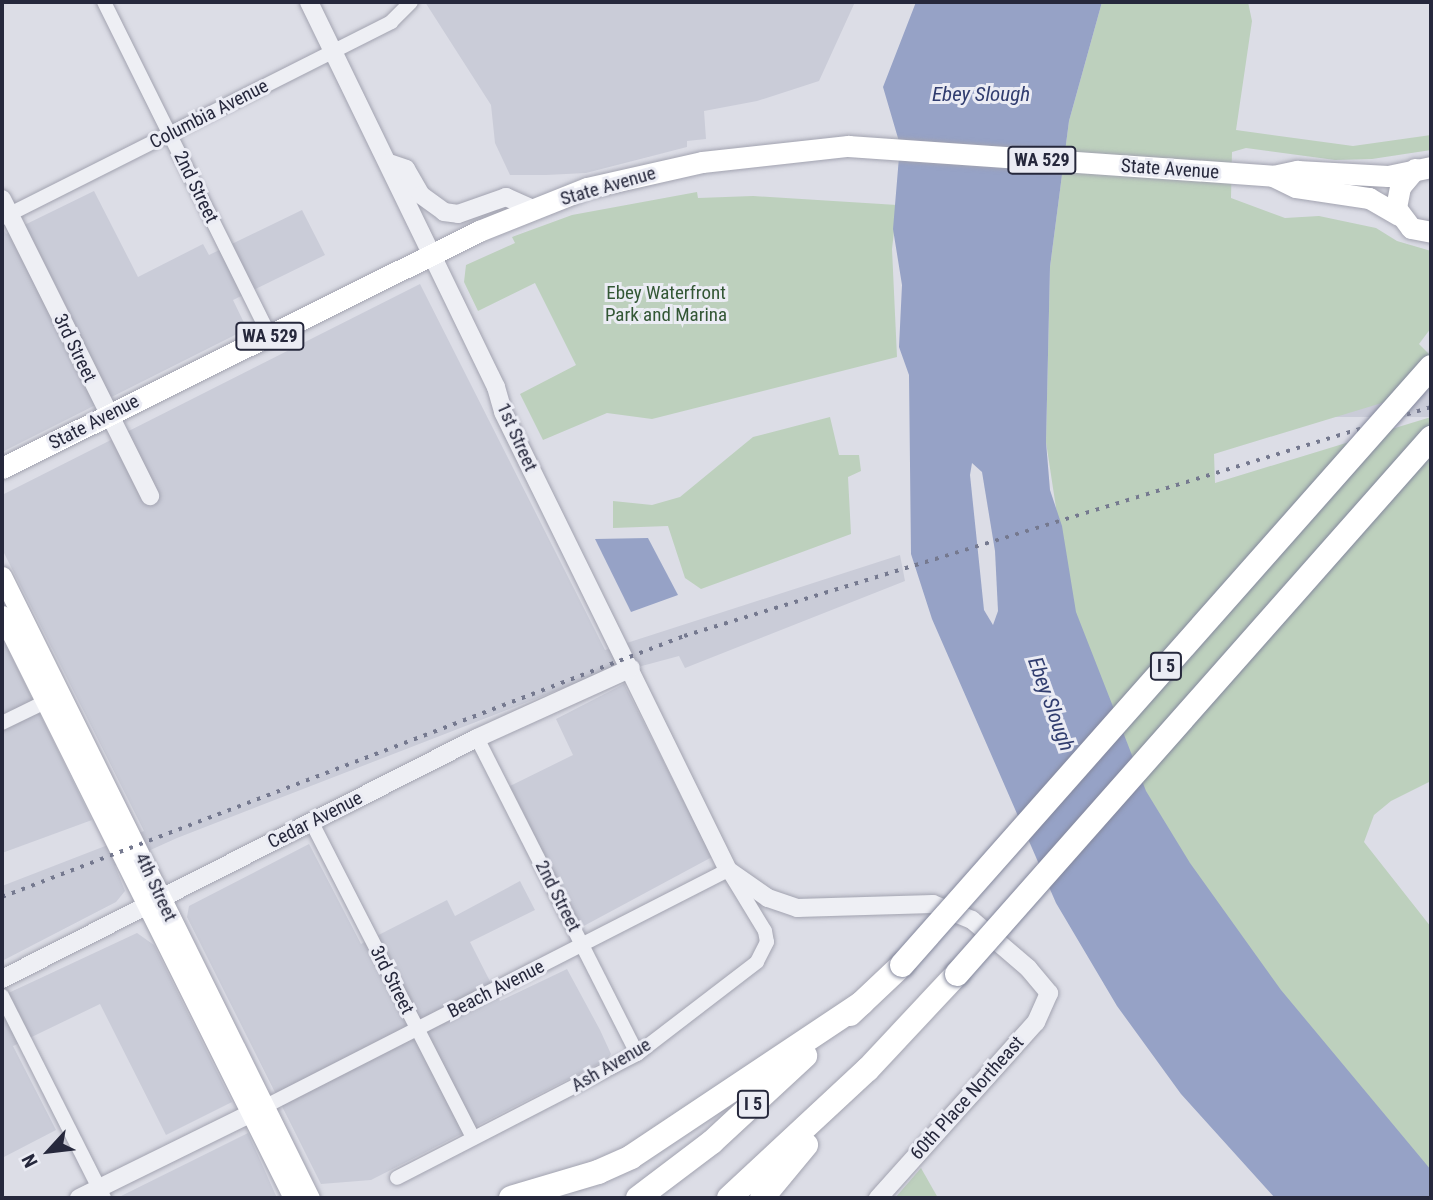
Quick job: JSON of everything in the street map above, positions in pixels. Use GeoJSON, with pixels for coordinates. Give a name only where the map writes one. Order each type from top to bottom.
{"type":"FeatureCollection","features":[{"type":"Feature","properties":{"kind":"highway","name":"I 5"},"geometry":{"type":"LineString","coordinates":[[638,1198],[712,1142],[902,965],[1431,367]]}},
{"type":"Feature","properties":{"kind":"highway","name":"I 5"},"geometry":{"type":"LineString","coordinates":[[729,1198],[868,1069],[957,974],[1431,438]]}},
{"type":"Feature","properties":{"kind":"highway"},"geometry":{"type":"LineString","coordinates":[[511,1198],[598,1172],[631,1157],[862,1003]]}},
{"type":"Feature","properties":{"kind":"highway"},"geometry":{"type":"LineString","coordinates":[[762,1198],[868,1069]]}},
{"type":"Feature","properties":{"kind":"main road","name":"State Avenue"},"geometry":{"type":"LineString","coordinates":[[2,468],[430,255],[533,209],[587,188],[702,162],[848,146],[1273,176],[1297,171],[1388,176],[1423,168]]}},
{"type":"Feature","properties":{"kind":"main road"},"geometry":{"type":"LineString","coordinates":[[1399,215],[1400,187],[1423,168]]}},
{"type":"Feature","properties":{"kind":"main road","name":"State Avenue"},"geometry":{"type":"LineString","coordinates":[[1273,176],[1296,187],[1369,198],[1399,215],[1411,228],[1431,232]]}},
{"type":"Feature","properties":{"kind":"main road","name":"4th Street"},"geometry":{"type":"LineString","coordinates":[[2,576],[91,755],[153,901]]}},
{"type":"Feature","properties":{"kind":"main road","name":"4th Street"},"geometry":{"type":"LineString","coordinates":[[2,615],[45,702],[153,901],[257,1111],[293,1198]]}},
{"type":"Feature","properties":{"kind":"main road"},"geometry":{"type":"LineString","coordinates":[[45,702],[55,701],[78,744],[91,755]]}},
{"type":"Feature","properties":{"kind":"main road","name":"4th Street"},"geometry":{"type":"LineString","coordinates":[[257,1111],[310,1198]]}},
{"type":"Feature","properties":{"kind":"street","name":"2nd Street"},"geometry":{"type":"LineString","coordinates":[[104,2],[270,336]]}},
{"type":"Feature","properties":{"kind":"street","name":"1st Street"},"geometry":{"type":"LineString","coordinates":[[309,2],[496,387],[503,412],[729,870]]}},
{"type":"Feature","properties":{"kind":"street","name":"Columbia Avenue"},"geometry":{"type":"LineString","coordinates":[[4,210],[170,134],[391,22],[411,2]]}},
{"type":"Feature","properties":{"kind":"street"},"geometry":{"type":"LineString","coordinates":[[389,163],[406,169],[421,195],[444,212],[458,214],[506,197],[533,209]]}},
{"type":"Feature","properties":{"kind":"street","name":"3rd Street"},"geometry":{"type":"LineString","coordinates":[[4,210],[150,496]]}},
{"type":"Feature","properties":{"kind":"street","name":"Cedar Avenue"},"geometry":{"type":"LineString","coordinates":[[2,979],[477,738],[631,668]]}},
{"type":"Feature","properties":{"kind":"street"},"geometry":{"type":"LineString","coordinates":[[2,723],[45,702]]}},
{"type":"Feature","properties":{"kind":"street","name":"2nd Street"},"geometry":{"type":"LineString","coordinates":[[477,738],[637,1054]]}},
{"type":"Feature","properties":{"kind":"street","name":"3rd Street"},"geometry":{"type":"LineString","coordinates":[[311,821],[473,1138]]}},
{"type":"Feature","properties":{"kind":"street","name":"Ash Avenue"},"geometry":{"type":"LineString","coordinates":[[397,1178],[637,1054],[763,955],[767,942],[751,905],[729,870]]}},
{"type":"Feature","properties":{"kind":"street","name":"Beach Avenue"},"geometry":{"type":"LineString","coordinates":[[79,1198],[102,1193],[417,1028],[729,870]]}},
{"type":"Feature","properties":{"kind":"street","name":"60th Place Northeast"},"geometry":{"type":"LineString","coordinates":[[729,870],[768,898],[797,908],[933,904],[972,920],[1028,968],[1049,993],[1036,1022],[878,1198]]}},
{"type":"Feature","properties":{"kind":"street"},"geometry":{"type":"LineString","coordinates":[[2,996],[102,1193]]}},
{"type":"Feature","properties":{"kind":"shaded area"},"geometry":{"type":"Polygon","coordinates":[[[425,2],[855,2],[819,81],[757,101],[704,111],[706,139],[687,141],[687,147],[586,173],[510,175],[495,143],[491,105],[425,2]]]}},
{"type":"Feature","properties":{"kind":"shaded area"},"geometry":{"type":"Polygon","coordinates":[[[94,191],[138,277],[203,244],[209,255],[302,210],[325,255],[233,300],[247,329],[2,452],[2,227],[6,234],[94,191]]]}},
{"type":"Feature","properties":{"kind":"shaded area"},"geometry":{"type":"Polygon","coordinates":[[[420,284],[605,650],[900,555],[905,581],[685,668],[679,656],[571,685],[177,838],[115,866],[125,891],[116,902],[2,961],[2,886],[144,831],[2,549],[2,495],[420,284]]]}},
{"type":"Feature","properties":{"kind":"shaded area"},"geometry":{"type":"Polygon","coordinates":[[[1204,388],[1431,388],[1431,417],[1204,417],[1204,388]]]}},
{"type":"Feature","properties":{"kind":"shaded area"},"geometry":{"type":"Polygon","coordinates":[[[2,637],[92,820],[2,853],[2,637]]]}},
{"type":"Feature","properties":{"kind":"shaded area"},"geometry":{"type":"Polygon","coordinates":[[[624,684],[712,857],[580,928],[510,786],[573,755],[556,719],[624,684]]]}},
{"type":"Feature","properties":{"kind":"shaded area"},"geometry":{"type":"Polygon","coordinates":[[[309,844],[361,944],[447,900],[455,916],[520,881],[535,910],[470,942],[500,1001],[567,969],[611,1054],[608,1059],[371,1180],[321,1184],[187,917],[189,906],[309,844]]]}},
{"type":"Feature","properties":{"kind":"shaded area"},"geometry":{"type":"Polygon","coordinates":[[[137,933],[154,945],[232,1102],[166,1135],[100,1004],[13,1046],[56,1130],[2,1158],[2,996],[137,933]]]}},
{"type":"Feature","properties":{"kind":"shaded area"},"geometry":{"type":"Polygon","coordinates":[[[248,1133],[277,1198],[119,1197],[248,1133]]]}},
{"type":"Feature","properties":{"kind":"green space"},"geometry":{"type":"Polygon","coordinates":[[[1102,2],[1248,2],[1252,21],[1236,130],[1353,146],[1431,135],[1431,150],[1372,159],[1335,160],[1246,148],[1232,152],[1231,198],[1285,218],[1319,216],[1376,228],[1397,241],[1431,251],[1431,328],[1419,344],[1431,356],[1431,388],[1214,454],[1215,483],[1431,417],[1431,781],[1391,801],[1374,815],[1364,842],[1431,927],[1431,1181],[1170,858],[1076,639],[1046,442],[1050,267],[1069,121],[1102,2]]]}},
{"type":"Feature","properties":{"kind":"green space","name":"Ebey Waterfront Park and Marina"},"geometry":{"type":"Polygon","coordinates":[[[697,192],[698,198],[753,196],[897,205],[892,249],[897,357],[652,419],[607,413],[543,440],[520,394],[576,365],[535,283],[478,311],[464,282],[466,265],[515,243],[512,237],[572,215],[697,192]]]}},
{"type":"Feature","properties":{"kind":"green space"},"geometry":{"type":"Polygon","coordinates":[[[830,417],[839,455],[859,455],[861,471],[848,477],[851,534],[701,589],[685,578],[668,526],[613,528],[613,501],[652,505],[680,497],[753,437],[830,417]]]}},
{"type":"Feature","properties":{"kind":"green space"},"geometry":{"type":"Polygon","coordinates":[[[921,1168],[938,1198],[895,1198],[921,1168]]]}},
{"type":"Feature","properties":{"kind":"water","name":"Ebey Slough"},"geometry":{"type":"Polygon","coordinates":[[[916,2],[1102,2],[1069,121],[1050,267],[1046,442],[1050,490],[1062,526],[1076,612],[1146,791],[1190,863],[1281,990],[1431,1170],[1431,1198],[1275,1198],[1181,1094],[1117,1006],[1056,903],[932,619],[911,554],[909,375],[899,347],[902,285],[893,229],[900,145],[883,87],[916,2]]]}},
{"type":"Feature","properties":{"kind":"water"},"geometry":{"type":"Polygon","coordinates":[[[648,538],[678,595],[631,612],[595,539],[648,538]]]}},
{"type":"Feature","properties":{"kind":"pier"},"geometry":{"type":"Polygon","coordinates":[[[972,463],[982,472],[995,551],[998,611],[993,625],[984,610],[970,475],[972,463]]]}},
{"type":"Feature","properties":{"kind":"railway"},"geometry":{"type":"LineString","coordinates":[[2,897],[684,636],[1431,407]]}}]}
